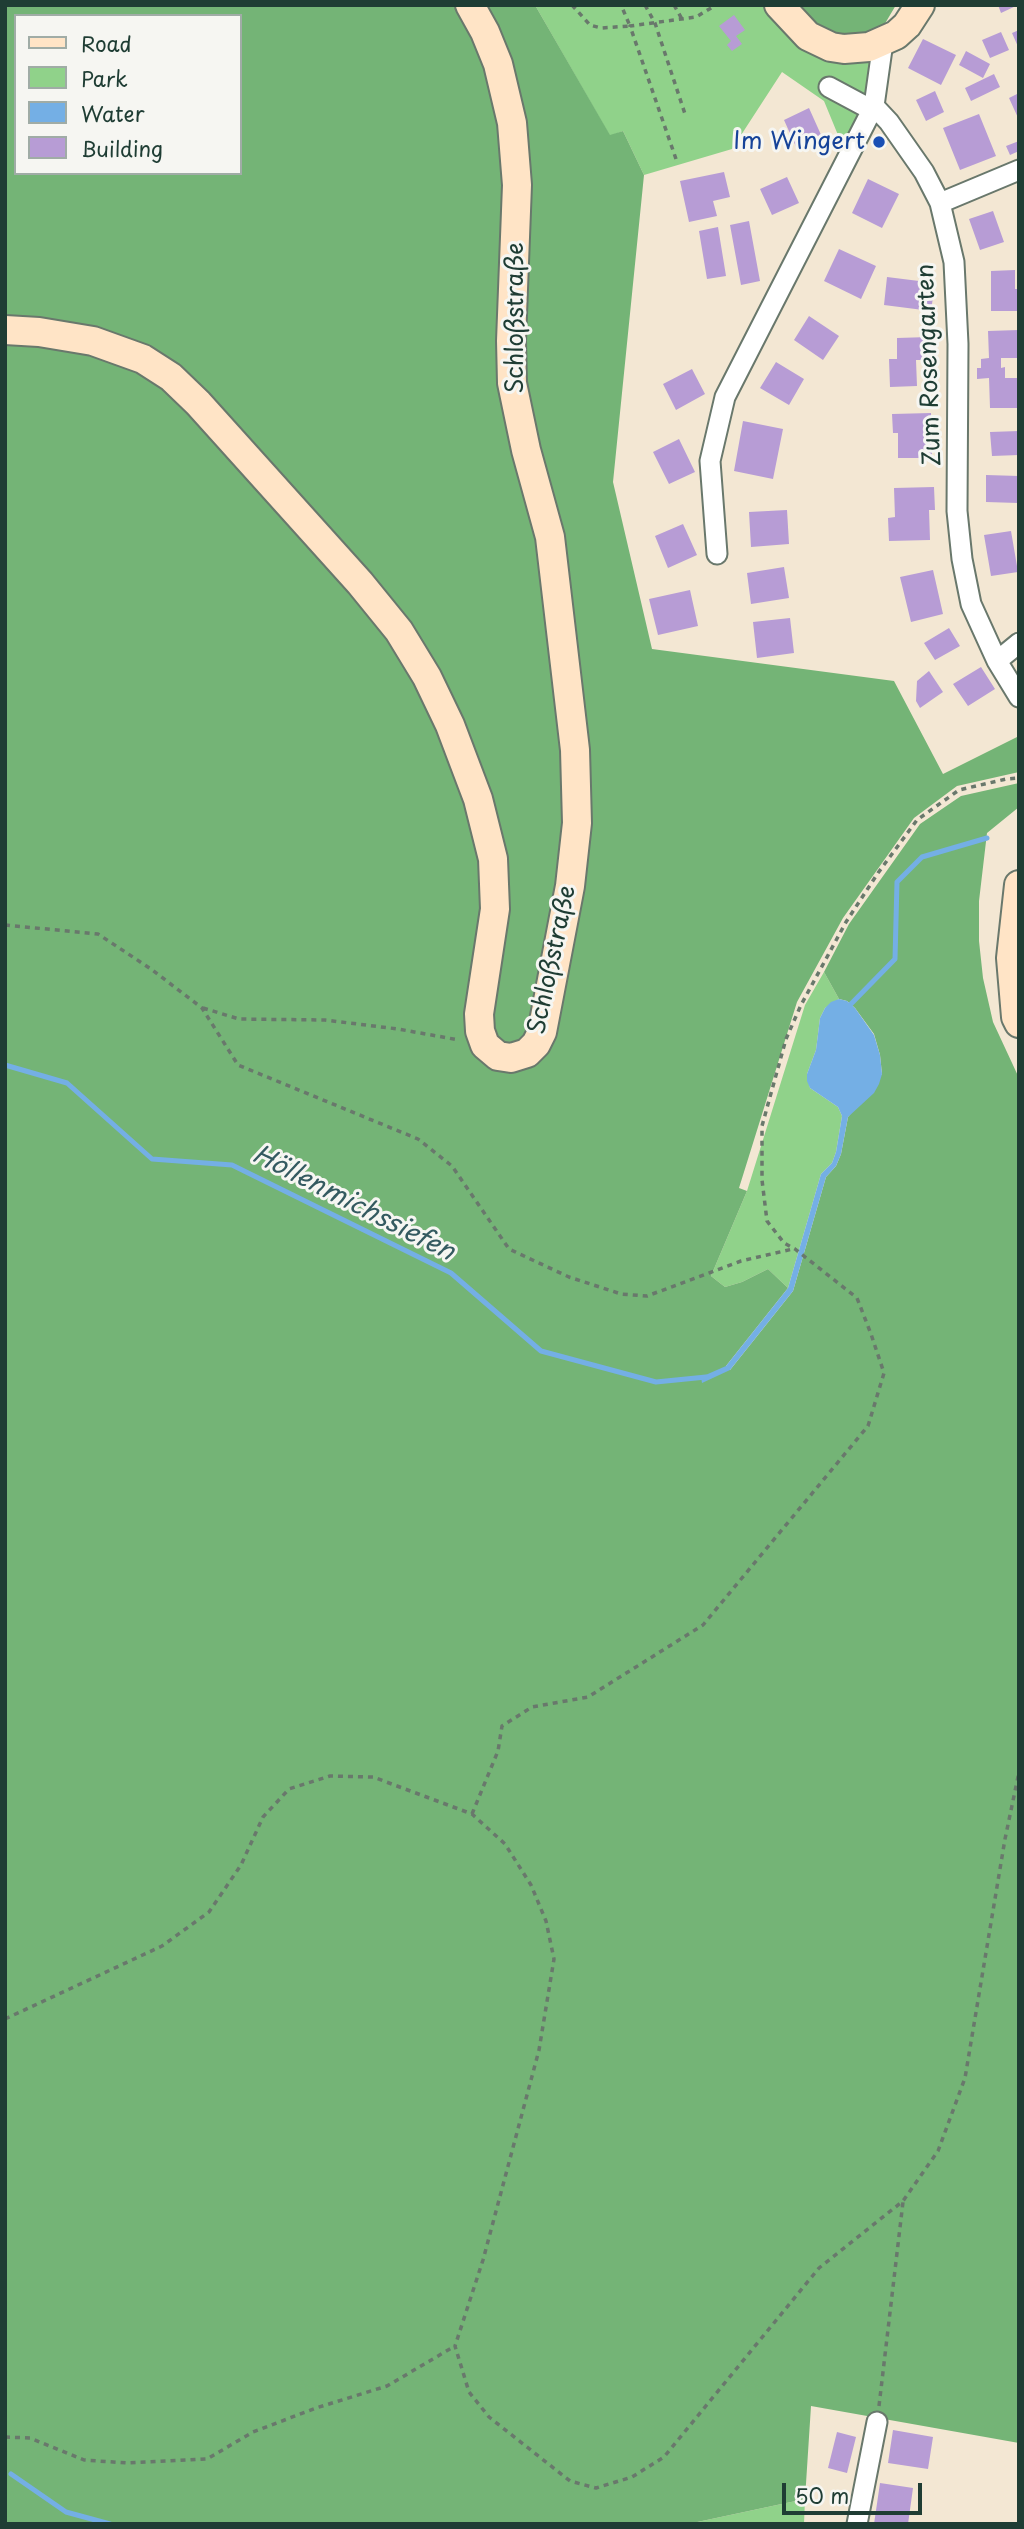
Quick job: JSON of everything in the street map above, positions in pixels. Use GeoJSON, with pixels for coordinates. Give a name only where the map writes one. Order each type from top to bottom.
{"type":"FeatureCollection","features":[{"type":"Feature","properties":{"kind":"main road","name":"Schloßstraße"},"geometry":{"type":"LineString","coordinates":[[471,5],[498,64],[512,123],[517,185],[512,383],[526,450],[550,537],[573,721],[577,786],[577,824],[570,886],[542,1032],[532,1049],[516,1058],[498,1056],[485,1045]]}},
{"type":"Feature","properties":{"kind":"main road"},"geometry":{"type":"LineString","coordinates":[[779,5],[808,36],[831,47],[858,49],[896,35],[907,25],[920,5]]}},
{"type":"Feature","properties":{"kind":"main road"},"geometry":{"type":"LineString","coordinates":[[5,330],[39,332],[93,341],[143,359],[172,377],[360,583],[409,646],[432,687],[461,752],[485,823],[493,859],[496,888],[494,926],[478,1023],[485,1045]]}},
{"type":"Feature","properties":{"kind":"main road"},"geometry":{"type":"LineString","coordinates":[[1019,885],[1011,958],[1016,1017],[1019,1023]]}},
{"type":"Feature","properties":{"kind":"street"},"geometry":{"type":"LineString","coordinates":[[717,554],[710,461],[725,397],[873,108],[883,42]]}},
{"type":"Feature","properties":{"kind":"street"},"geometry":{"type":"LineString","coordinates":[[829,87],[873,108]]}},
{"type":"Feature","properties":{"kind":"street","name":"Zum Rosengarten"},"geometry":{"type":"LineString","coordinates":[[873,108],[889,122],[924,172],[940,203],[954,262],[958,344],[957,511],[962,559],[971,604],[997,661],[1019,697]]}},
{"type":"Feature","properties":{"kind":"street"},"geometry":{"type":"LineString","coordinates":[[940,203],[1019,170]]}},
{"type":"Feature","properties":{"kind":"street"},"geometry":{"type":"LineString","coordinates":[[997,661],[1019,643]]}},
{"type":"Feature","properties":{"kind":"street"},"geometry":{"type":"LineString","coordinates":[[858,2524],[877,2422]]}},
{"type":"Feature","properties":{"kind":"path"},"geometry":{"type":"LineString","coordinates":[[572,5],[590,25],[601,28],[696,17],[716,5]]}},
{"type":"Feature","properties":{"kind":"path"},"geometry":{"type":"LineString","coordinates":[[621,5],[676,159]]}},
{"type":"Feature","properties":{"kind":"path"},"geometry":{"type":"LineString","coordinates":[[645,5],[655,23],[685,114]]}},
{"type":"Feature","properties":{"kind":"path"},"geometry":{"type":"LineString","coordinates":[[674,5],[682,19]]}},
{"type":"Feature","properties":{"kind":"path"},"geometry":{"type":"LineString","coordinates":[[472,1814],[498,1751],[502,1726],[532,1707],[588,1697],[703,1625],[868,1426],[884,1373],[857,1298],[784,1243],[767,1221],[762,1180],[762,1126],[786,1039],[801,1004],[846,922],[878,873],[918,820],[959,790],[1019,778]]}},
{"type":"Feature","properties":{"kind":"path"},"geometry":{"type":"LineString","coordinates":[[5,925],[98,934],[151,969],[202,1008],[238,1065],[418,1139],[452,1166],[509,1249],[569,1277],[621,1294],[647,1296],[741,1261],[795,1249]]}},
{"type":"Feature","properties":{"kind":"path"},"geometry":{"type":"LineString","coordinates":[[202,1008],[239,1019],[325,1020],[398,1029],[485,1045]]}},
{"type":"Feature","properties":{"kind":"path"},"geometry":{"type":"LineString","coordinates":[[5,2019],[162,1945],[209,1912],[241,1865],[263,1817],[289,1789],[330,1776],[373,1777],[472,1814],[505,1844],[531,1885],[545,1921],[554,1959],[540,2050],[483,2259],[455,2346],[469,2392],[489,2417],[570,2481],[596,2488],[632,2477],[664,2457],[819,2269],[903,2201],[938,2151],[965,2078],[1005,1839],[1019,1772]]}},
{"type":"Feature","properties":{"kind":"path"},"geometry":{"type":"LineString","coordinates":[[877,2422],[903,2201]]}},
{"type":"Feature","properties":{"kind":"path"},"geometry":{"type":"LineString","coordinates":[[5,2437],[30,2438],[84,2460],[128,2463],[207,2459],[254,2432],[316,2408],[387,2386],[455,2346]]}},
{"type":"Feature","properties":{"kind":"green space"},"geometry":{"type":"Polygon","coordinates":[[[5,5],[535,5],[610,135],[623,131],[644,175],[613,482],[652,649],[894,681],[943,774],[1019,736],[1019,772],[957,786],[914,818],[843,918],[797,1002],[739,1188],[747,1191],[711,1276],[725,1287],[768,1269],[788,1288],[726,1366],[730,1370],[793,1291],[826,1177],[836,1166],[841,1154],[848,1117],[882,1074],[874,1034],[855,1008],[847,1001],[839,999],[824,972],[849,924],[920,824],[961,796],[1019,783],[1019,807],[987,833],[979,901],[979,941],[983,978],[993,1022],[1019,1078],[1019,2443],[811,2406],[805,2499],[688,2524],[5,2524],[5,5]]]}},
{"type":"Feature","properties":{"kind":"green space"},"geometry":{"type":"Polygon","coordinates":[[[535,5],[777,5],[871,47],[872,67],[865,109],[845,152],[824,101],[782,72],[732,149],[644,175],[623,131],[610,136],[535,5]]]}},
{"type":"Feature","properties":{"kind":"green space"},"geometry":{"type":"Polygon","coordinates":[[[777,5],[896,5],[871,47],[839,53],[777,5]]]}},
{"type":"Feature","properties":{"kind":"green space"},"geometry":{"type":"Polygon","coordinates":[[[824,972],[839,999],[825,1008],[820,1018],[816,1050],[807,1074],[810,1088],[838,1107],[842,1116],[836,1152],[832,1163],[821,1174],[788,1288],[768,1269],[725,1287],[711,1276],[747,1191],[805,1005],[824,972]]]}},
{"type":"Feature","properties":{"kind":"green space"},"geometry":{"type":"Polygon","coordinates":[[[805,2499],[804,2524],[688,2524],[805,2499]]]}},
{"type":"Feature","properties":{"kind":"water"},"geometry":{"type":"Polygon","coordinates":[[[839,999],[847,1001],[855,1008],[874,1035],[882,1074],[879,1084],[874,1093],[848,1117],[841,1154],[836,1166],[826,1177],[793,1291],[730,1370],[702,1383],[701,1377],[726,1366],[788,1288],[821,1174],[832,1163],[836,1152],[842,1116],[838,1107],[810,1088],[807,1074],[816,1050],[820,1018],[831,1002],[839,999]]]}},
{"type":"Feature","properties":{"kind":"building"},"geometry":{"type":"Polygon","coordinates":[[[998,5],[1018,5],[1001,13],[998,5]]]}},
{"type":"Feature","properties":{"kind":"building"},"geometry":{"type":"Polygon","coordinates":[[[734,15],[745,30],[736,36],[742,44],[732,51],[727,45],[731,41],[719,26],[734,15]]]}},
{"type":"Feature","properties":{"kind":"building"},"geometry":{"type":"Polygon","coordinates":[[[1019,30],[1019,49],[1012,33],[1019,30]]]}},
{"type":"Feature","properties":{"kind":"building"},"geometry":{"type":"Polygon","coordinates":[[[1001,32],[1009,50],[990,58],[982,40],[1001,32]]]}},
{"type":"Feature","properties":{"kind":"building"},"geometry":{"type":"Polygon","coordinates":[[[923,39],[956,55],[941,85],[908,68],[923,39]]]}},
{"type":"Feature","properties":{"kind":"building"},"geometry":{"type":"Polygon","coordinates":[[[966,51],[990,64],[983,78],[959,65],[966,51]]]}},
{"type":"Feature","properties":{"kind":"building"},"geometry":{"type":"Polygon","coordinates":[[[994,74],[1000,87],[971,101],[965,88],[994,74]]]}},
{"type":"Feature","properties":{"kind":"building"},"geometry":{"type":"Polygon","coordinates":[[[935,91],[944,112],[926,121],[916,100],[935,91]]]}},
{"type":"Feature","properties":{"kind":"building"},"geometry":{"type":"Polygon","coordinates":[[[1019,93],[1019,120],[1009,98],[1019,93]]]}},
{"type":"Feature","properties":{"kind":"building"},"geometry":{"type":"Polygon","coordinates":[[[809,108],[822,137],[797,149],[784,120],[809,108]]]}},
{"type":"Feature","properties":{"kind":"building"},"geometry":{"type":"Polygon","coordinates":[[[979,114],[996,156],[960,170],[943,128],[979,114]]]}},
{"type":"Feature","properties":{"kind":"building"},"geometry":{"type":"Polygon","coordinates":[[[1019,141],[1019,151],[1010,155],[1006,146],[1019,141]]]}},
{"type":"Feature","properties":{"kind":"building"},"geometry":{"type":"Polygon","coordinates":[[[724,172],[730,197],[713,201],[717,216],[689,222],[680,181],[724,172]]]}},
{"type":"Feature","properties":{"kind":"building"},"geometry":{"type":"Polygon","coordinates":[[[787,177],[799,203],[772,215],[760,189],[787,177]]]}},
{"type":"Feature","properties":{"kind":"building"},"geometry":{"type":"Polygon","coordinates":[[[868,179],[899,194],[882,228],[852,213],[868,179]]]}},
{"type":"Feature","properties":{"kind":"building"},"geometry":{"type":"Polygon","coordinates":[[[993,211],[1004,242],[980,250],[969,219],[993,211]]]}},
{"type":"Feature","properties":{"kind":"building"},"geometry":{"type":"Polygon","coordinates":[[[749,221],[760,281],[741,285],[730,225],[749,221]]]}},
{"type":"Feature","properties":{"kind":"building"},"geometry":{"type":"Polygon","coordinates":[[[718,227],[726,276],[707,279],[699,231],[718,227]]]}},
{"type":"Feature","properties":{"kind":"building"},"geometry":{"type":"Polygon","coordinates":[[[839,249],[876,266],[861,299],[824,281],[839,249]]]}},
{"type":"Feature","properties":{"kind":"building"},"geometry":{"type":"Polygon","coordinates":[[[1015,270],[1015,289],[1019,289],[1019,311],[991,311],[991,271],[1015,270]]]}},
{"type":"Feature","properties":{"kind":"building"},"geometry":{"type":"Polygon","coordinates":[[[887,277],[935,283],[931,311],[884,305],[887,277]]]}},
{"type":"Feature","properties":{"kind":"building"},"geometry":{"type":"Polygon","coordinates":[[[809,316],[839,336],[823,360],[794,340],[809,316]]]}},
{"type":"Feature","properties":{"kind":"building"},"geometry":{"type":"Polygon","coordinates":[[[1019,330],[1019,358],[1001,358],[1001,368],[1005,367],[1005,378],[1019,378],[1019,408],[990,408],[989,378],[977,379],[977,368],[981,368],[981,359],[989,358],[988,331],[1019,330]]]}},
{"type":"Feature","properties":{"kind":"building"},"geometry":{"type":"Polygon","coordinates":[[[929,337],[930,360],[916,360],[917,386],[890,387],[889,359],[897,359],[897,338],[929,337]]]}},
{"type":"Feature","properties":{"kind":"building"},"geometry":{"type":"Polygon","coordinates":[[[776,362],[804,379],[789,405],[760,388],[776,362]]]}},
{"type":"Feature","properties":{"kind":"building"},"geometry":{"type":"Polygon","coordinates":[[[692,369],[705,394],[676,410],[663,384],[692,369]]]}},
{"type":"Feature","properties":{"kind":"building"},"geometry":{"type":"Polygon","coordinates":[[[931,413],[932,458],[898,458],[898,433],[893,433],[892,414],[931,413]]]}},
{"type":"Feature","properties":{"kind":"building"},"geometry":{"type":"Polygon","coordinates":[[[743,421],[783,429],[773,479],[734,471],[743,421]]]}},
{"type":"Feature","properties":{"kind":"building"},"geometry":{"type":"Polygon","coordinates":[[[1019,431],[1019,455],[992,456],[990,432],[1019,431]]]}},
{"type":"Feature","properties":{"kind":"building"},"geometry":{"type":"Polygon","coordinates":[[[679,439],[695,472],[669,484],[653,452],[679,439]]]}},
{"type":"Feature","properties":{"kind":"building"},"geometry":{"type":"Polygon","coordinates":[[[986,475],[1019,476],[1018,503],[986,502],[986,475]]]}},
{"type":"Feature","properties":{"kind":"building"},"geometry":{"type":"Polygon","coordinates":[[[934,487],[935,510],[929,510],[930,540],[889,541],[888,518],[895,517],[894,488],[934,487]]]}},
{"type":"Feature","properties":{"kind":"building"},"geometry":{"type":"Polygon","coordinates":[[[787,510],[789,544],[751,547],[749,512],[787,510]]]}},
{"type":"Feature","properties":{"kind":"building"},"geometry":{"type":"Polygon","coordinates":[[[683,524],[697,555],[668,568],[655,536],[683,524]]]}},
{"type":"Feature","properties":{"kind":"building"},"geometry":{"type":"Polygon","coordinates":[[[1011,531],[1018,572],[991,576],[984,535],[1011,531]]]}},
{"type":"Feature","properties":{"kind":"building"},"geometry":{"type":"Polygon","coordinates":[[[784,567],[789,598],[751,604],[747,573],[784,567]]]}},
{"type":"Feature","properties":{"kind":"building"},"geometry":{"type":"Polygon","coordinates":[[[933,570],[943,614],[911,622],[900,577],[933,570]]]}},
{"type":"Feature","properties":{"kind":"building"},"geometry":{"type":"Polygon","coordinates":[[[690,590],[698,626],[658,635],[649,599],[690,590]]]}},
{"type":"Feature","properties":{"kind":"building"},"geometry":{"type":"Polygon","coordinates":[[[790,618],[794,653],[757,658],[753,622],[790,618]]]}},
{"type":"Feature","properties":{"kind":"building"},"geometry":{"type":"Polygon","coordinates":[[[949,628],[960,646],[935,660],[924,643],[949,628]]]}},
{"type":"Feature","properties":{"kind":"building"},"geometry":{"type":"Polygon","coordinates":[[[981,667],[995,689],[968,706],[953,684],[981,667]]]}},
{"type":"Feature","properties":{"kind":"building"},"geometry":{"type":"Polygon","coordinates":[[[929,671],[943,692],[920,708],[916,701],[917,681],[929,671]]]}},
{"type":"Feature","properties":{"kind":"building"},"geometry":{"type":"Polygon","coordinates":[[[893,2430],[933,2437],[928,2469],[888,2463],[893,2430]]]}},
{"type":"Feature","properties":{"kind":"building"},"geometry":{"type":"Polygon","coordinates":[[[837,2432],[856,2437],[847,2473],[828,2468],[837,2432]]]}},
{"type":"Feature","properties":{"kind":"building"},"geometry":{"type":"Polygon","coordinates":[[[880,2483],[913,2488],[908,2524],[874,2524],[880,2483]]]}},
{"type":"Feature","properties":{"kind":"waterway","name":"Höllenmichssiefen"},"geometry":{"type":"LineString","coordinates":[[848,1007],[895,959],[897,882],[922,857],[987,838]]}},
{"type":"Feature","properties":{"kind":"waterway","name":"Höllenmichssiefen"},"geometry":{"type":"LineString","coordinates":[[5,1065],[67,1083],[152,1159],[232,1165],[451,1273],[541,1351],[656,1382],[706,1377]]}},
{"type":"Feature","properties":{"kind":"waterway"},"geometry":{"type":"LineString","coordinates":[[11,2474],[66,2512],[110,2524]]}},
{"type":"Feature","properties":{"kind":"place","name":"Im Wingert"},"geometry":{"type":"Point","coordinates":[879,142]}}]}
